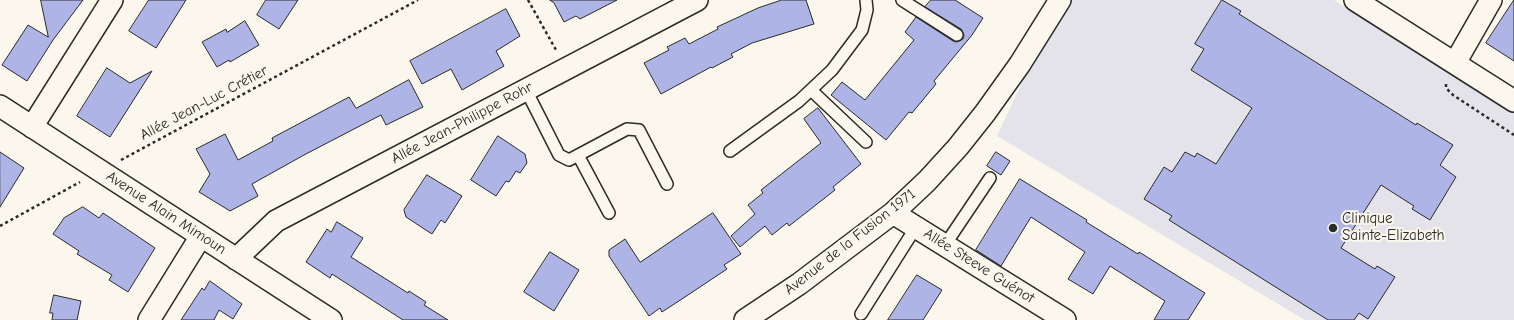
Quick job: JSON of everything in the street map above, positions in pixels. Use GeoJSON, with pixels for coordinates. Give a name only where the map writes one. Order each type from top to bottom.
{"type":"FeatureCollection","features":[{"type":"Feature","properties":{"kind":"street"},"geometry":{"type":"LineString","coordinates":[[32,127],[112,0]]}},
{"type":"Feature","properties":{"kind":"street","name":"Allée Jean-Philippe Rohr"},"geometry":{"type":"LineString","coordinates":[[236,259],[276,221],[698,0]]}},
{"type":"Feature","properties":{"kind":"street","name":"Avenue de la Fusion 1971"},"geometry":{"type":"LineString","coordinates":[[745,320],[800,284],[893,213],[927,181],[958,147],[985,113],[1020,64],[1060,0]]}},
{"type":"Feature","properties":{"kind":"street"},"geometry":{"type":"LineString","coordinates":[[1355,0],[1514,101]]}},
{"type":"Feature","properties":{"kind":"street"},"geometry":{"type":"LineString","coordinates":[[1455,63],[1491,0]]}},
{"type":"Feature","properties":{"kind":"street","name":"Avenue Alain Mimoun"},"geometry":{"type":"LineString","coordinates":[[0,106],[331,320]]}},
{"type":"Feature","properties":{"kind":"street","name":"Allée Steeve Guénot"},"geometry":{"type":"LineString","coordinates":[[893,213],[1065,320]]}},
{"type":"Feature","properties":{"kind":"street"},"geometry":{"type":"LineString","coordinates":[[149,320],[201,236]]}},
{"type":"Feature","properties":{"kind":"lane"},"geometry":{"type":"LineString","coordinates":[[730,151],[799,101],[832,70],[862,30],[867,10],[866,0]]}},
{"type":"Feature","properties":{"kind":"lane"},"geometry":{"type":"LineString","coordinates":[[902,0],[957,35]]}},
{"type":"Feature","properties":{"kind":"lane"},"geometry":{"type":"LineString","coordinates":[[526,90],[559,155],[569,160],[627,129],[639,130],[667,184]]}},
{"type":"Feature","properties":{"kind":"lane"},"geometry":{"type":"LineString","coordinates":[[811,90],[866,142]]}},
{"type":"Feature","properties":{"kind":"lane"},"geometry":{"type":"LineString","coordinates":[[578,155],[609,214]]}},
{"type":"Feature","properties":{"kind":"lane"},"geometry":{"type":"LineString","coordinates":[[945,245],[990,178]]}},
{"type":"Feature","properties":{"kind":"lane"},"geometry":{"type":"LineString","coordinates":[[861,314],[916,227]]}},
{"type":"Feature","properties":{"kind":"path","name":"Allée Jean-Luc Crétier"},"geometry":{"type":"LineString","coordinates":[[0,226],[418,0]]}},
{"type":"Feature","properties":{"kind":"path"},"geometry":{"type":"LineString","coordinates":[[528,0],[566,68]]}},
{"type":"Feature","properties":{"kind":"path"},"geometry":{"type":"LineString","coordinates":[[1455,63],[1446,80],[1446,88],[1453,95],[1514,135]]}},
{"type":"Feature","properties":{"kind":"shaded area","name":"Clinique Sainte-Elizabeth"},"geometry":{"type":"Polygon","coordinates":[[[1068,0],[1334,0],[1514,112],[1514,320],[1305,320],[997,136],[1028,70],[1068,0]]]}},
{"type":"Feature","properties":{"kind":"building"},"geometry":{"type":"Polygon","coordinates":[[[41,0],[83,0],[53,40],[27,81],[2,65],[28,25],[48,37],[41,0]]]}},
{"type":"Feature","properties":{"kind":"building"},"geometry":{"type":"Polygon","coordinates":[[[149,0],[186,0],[156,48],[129,31],[149,0]]]}},
{"type":"Feature","properties":{"kind":"building"},"geometry":{"type":"Polygon","coordinates":[[[266,0],[298,0],[279,29],[257,15],[266,0]]]}},
{"type":"Feature","properties":{"kind":"building"},"geometry":{"type":"Polygon","coordinates":[[[550,0],[617,0],[580,19],[576,16],[564,22],[554,3],[550,0]]]}},
{"type":"Feature","properties":{"kind":"building"},"geometry":{"type":"Polygon","coordinates":[[[782,0],[806,0],[814,24],[752,43],[731,54],[733,57],[661,94],[644,63],[669,50],[667,47],[685,38],[689,44],[718,29],[717,27],[758,8],[782,0]]]}},
{"type":"Feature","properties":{"kind":"building"},"geometry":{"type":"Polygon","coordinates":[[[931,0],[955,0],[983,18],[972,35],[934,81],[936,84],[912,113],[909,112],[886,140],[831,95],[842,82],[865,100],[914,40],[905,32],[916,17],[953,41],[957,42],[963,39],[964,35],[961,29],[925,7],[931,0]]]}},
{"type":"Feature","properties":{"kind":"building"},"geometry":{"type":"Polygon","coordinates":[[[1222,0],[1241,11],[1239,14],[1416,125],[1417,123],[1453,145],[1440,165],[1456,177],[1430,220],[1412,209],[1414,206],[1381,185],[1341,248],[1375,269],[1377,266],[1395,277],[1368,319],[1359,313],[1354,320],[1328,320],[1169,220],[1172,216],[1144,199],[1164,167],[1172,172],[1185,152],[1195,157],[1197,153],[1216,164],[1252,108],[1191,70],[1204,49],[1195,44],[1222,0]]]}},
{"type":"Feature","properties":{"kind":"building"},"geometry":{"type":"Polygon","coordinates":[[[1514,0],[1514,61],[1486,43],[1514,0]]]}},
{"type":"Feature","properties":{"kind":"building"},"geometry":{"type":"Polygon","coordinates":[[[506,9],[520,36],[496,51],[504,66],[462,90],[451,69],[422,84],[410,61],[506,9]]]}},
{"type":"Feature","properties":{"kind":"building"},"geometry":{"type":"Polygon","coordinates":[[[245,21],[259,45],[230,62],[229,60],[217,67],[202,42],[226,29],[227,32],[245,21]]]}},
{"type":"Feature","properties":{"kind":"building"},"geometry":{"type":"Polygon","coordinates":[[[107,68],[130,83],[152,71],[110,137],[77,116],[107,68]]]}},
{"type":"Feature","properties":{"kind":"building"},"geometry":{"type":"Polygon","coordinates":[[[409,80],[423,107],[386,125],[381,115],[304,155],[252,184],[258,196],[230,211],[199,192],[210,174],[196,149],[225,134],[238,160],[273,141],[272,138],[349,97],[356,108],[409,80]]]}},
{"type":"Feature","properties":{"kind":"building"},"geometry":{"type":"Polygon","coordinates":[[[818,108],[861,164],[833,187],[835,190],[789,226],[787,223],[772,235],[765,226],[740,247],[731,236],[755,214],[748,205],[763,193],[761,190],[821,143],[804,119],[818,108]]]}},
{"type":"Feature","properties":{"kind":"building"},"geometry":{"type":"Polygon","coordinates":[[[498,136],[525,154],[527,163],[520,173],[516,171],[509,182],[506,181],[496,196],[471,180],[498,136]]]}},
{"type":"Feature","properties":{"kind":"building"},"geometry":{"type":"Polygon","coordinates":[[[0,152],[24,168],[0,207],[0,152]]]}},
{"type":"Feature","properties":{"kind":"building"},"geometry":{"type":"Polygon","coordinates":[[[996,152],[1010,161],[1001,175],[987,166],[996,152]]]}},
{"type":"Feature","properties":{"kind":"building"},"geometry":{"type":"Polygon","coordinates":[[[427,175],[462,196],[445,223],[441,220],[432,234],[406,217],[404,210],[427,175]]]}},
{"type":"Feature","properties":{"kind":"building"},"geometry":{"type":"Polygon","coordinates":[[[1020,179],[1087,220],[1086,222],[1138,254],[1139,252],[1205,293],[1188,320],[1154,320],[1165,301],[1110,266],[1093,294],[1068,279],[1085,252],[1031,217],[1001,266],[976,250],[1020,179]]]}},
{"type":"Feature","properties":{"kind":"building"},"geometry":{"type":"Polygon","coordinates":[[[83,207],[99,218],[103,213],[155,248],[128,292],[109,280],[112,275],[77,254],[79,251],[53,234],[64,218],[83,207]]]}},
{"type":"Feature","properties":{"kind":"building"},"geometry":{"type":"Polygon","coordinates":[[[713,213],[741,254],[724,265],[727,269],[662,312],[660,308],[649,316],[609,256],[609,250],[625,239],[640,262],[713,213]]]}},
{"type":"Feature","properties":{"kind":"building"},"geometry":{"type":"Polygon","coordinates":[[[337,222],[363,238],[351,257],[408,293],[409,291],[426,302],[424,305],[448,320],[403,320],[332,274],[330,278],[306,262],[327,229],[331,232],[337,222]]]}},
{"type":"Feature","properties":{"kind":"building"},"geometry":{"type":"Polygon","coordinates":[[[550,252],[579,270],[554,311],[524,292],[550,252]]]}},
{"type":"Feature","properties":{"kind":"building"},"geometry":{"type":"Polygon","coordinates":[[[917,275],[942,290],[923,320],[888,320],[917,275]]]}},
{"type":"Feature","properties":{"kind":"building"},"geometry":{"type":"Polygon","coordinates":[[[210,281],[242,304],[233,319],[219,310],[214,320],[181,320],[202,288],[204,290],[210,281]]]}},
{"type":"Feature","properties":{"kind":"building"},"geometry":{"type":"Polygon","coordinates":[[[54,295],[81,301],[77,320],[52,320],[53,313],[50,313],[54,295]]]}},
{"type":"Feature","properties":{"kind":"place","name":"Clinique Sainte-Elizabeth"},"geometry":{"type":"Point","coordinates":[1333,228]}}]}
